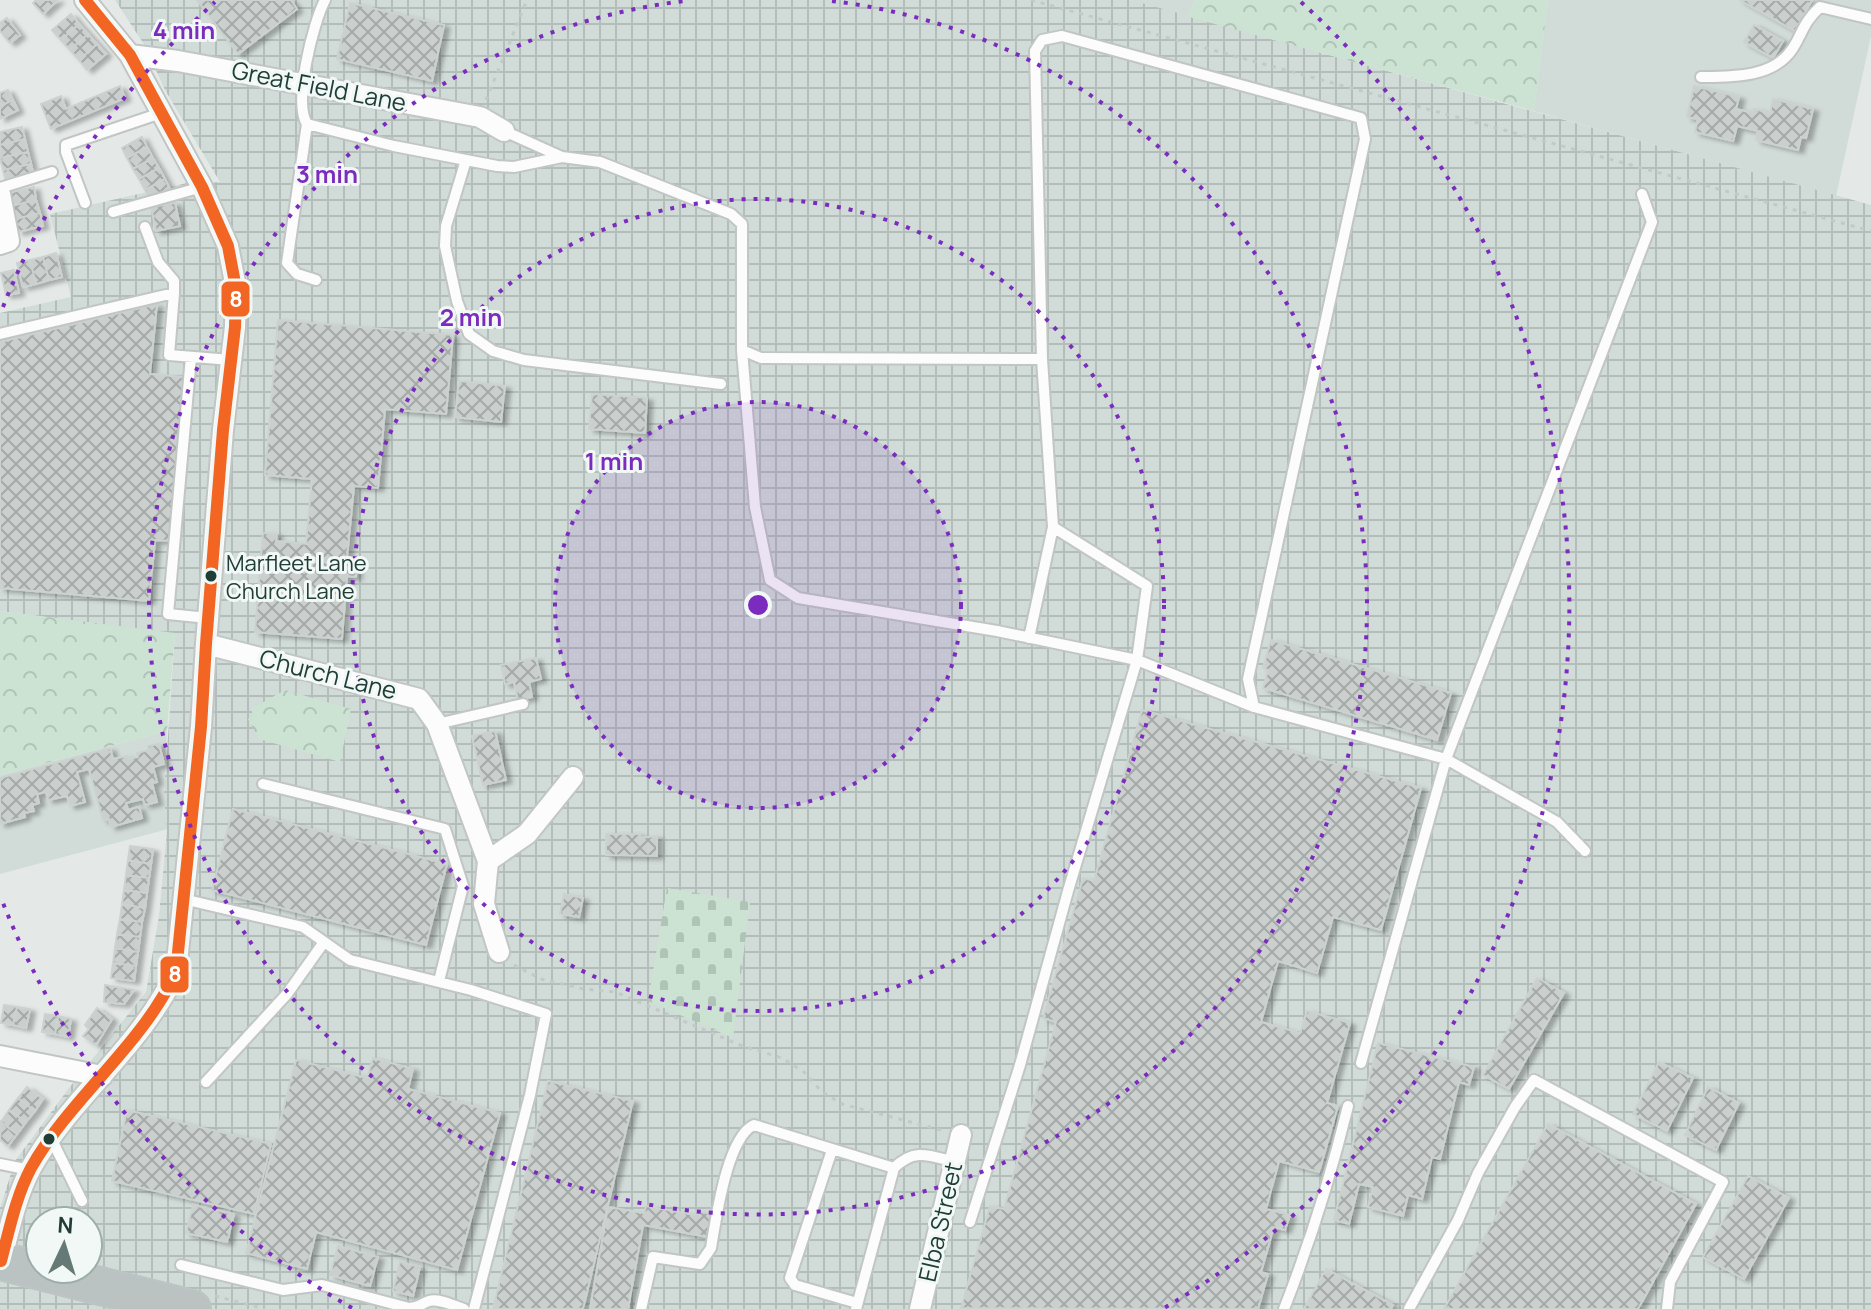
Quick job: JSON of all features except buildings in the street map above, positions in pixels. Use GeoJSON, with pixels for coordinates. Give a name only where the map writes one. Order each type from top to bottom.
{"type":"FeatureCollection","features":[{"type":"Feature","properties":{"kind":"highway"},"geometry":{"type":"LineString","coordinates":[[0,1269],[100,1309]]}},
{"type":"Feature","properties":{"kind":"highway"},"geometry":{"type":"LineString","coordinates":[[0,1269],[192,1309]]}},
{"type":"Feature","properties":{"kind":"street"},"geometry":{"type":"LineString","coordinates":[[0,1269],[11,1220],[30,1170],[63,1120],[158,1006],[176,972],[201,727],[236,288],[228,246],[202,187],[130,55],[85,0]]}},
{"type":"Feature","properties":{"kind":"street","name":"Great Field Lane"},"geometry":{"type":"LineString","coordinates":[[130,55],[304,83],[480,117],[504,131]]}},
{"type":"Feature","properties":{"kind":"street"},"geometry":{"type":"LineString","coordinates":[[0,194],[9,241],[0,244]]}},
{"type":"Feature","properties":{"kind":"street","name":"Church Lane"},"geometry":{"type":"LineString","coordinates":[[206,644],[419,699],[437,724],[488,861],[484,904],[499,952]]}},
{"type":"Feature","properties":{"kind":"street"},"geometry":{"type":"LineString","coordinates":[[488,861],[527,834],[573,777]]}},
{"type":"Feature","properties":{"kind":"street"},"geometry":{"type":"LineString","coordinates":[[0,1056],[102,1076]]}},
{"type":"Feature","properties":{"kind":"street","name":"Elba Street"},"geometry":{"type":"LineString","coordinates":[[920,1309],[961,1135]]}},
{"type":"Feature","properties":{"kind":"lane"},"geometry":{"type":"LineString","coordinates":[[316,280],[297,274],[287,263],[307,124],[303,114],[304,83],[317,15],[325,0]]}},
{"type":"Feature","properties":{"kind":"lane"},"geometry":{"type":"LineString","coordinates":[[1701,77],[1734,77],[1778,65],[1792,48],[1804,21],[1820,7],[1871,19]]}},
{"type":"Feature","properties":{"kind":"lane"},"geometry":{"type":"LineString","coordinates":[[1029,638],[1053,527],[1042,359],[1035,51],[1042,40],[1062,36],[1361,118],[1365,139],[1248,679],[1254,707]]}},
{"type":"Feature","properties":{"kind":"lane"},"geometry":{"type":"LineString","coordinates":[[85,203],[66,145],[161,113]]}},
{"type":"Feature","properties":{"kind":"lane"},"geometry":{"type":"LineString","coordinates":[[307,124],[394,146],[514,167],[562,157]]}},
{"type":"Feature","properties":{"kind":"lane"},"geometry":{"type":"LineString","coordinates":[[504,131],[562,157],[600,162],[731,214],[742,224],[742,350],[755,507],[770,580],[798,598],[1137,660],[1254,707],[1446,759],[1557,822],[1585,851]]}},
{"type":"Feature","properties":{"kind":"lane"},"geometry":{"type":"LineString","coordinates":[[466,160],[446,226],[445,246],[457,301],[469,334],[493,351],[524,360],[721,384]]}},
{"type":"Feature","properties":{"kind":"lane"},"geometry":{"type":"LineString","coordinates":[[0,188],[52,172]]}},
{"type":"Feature","properties":{"kind":"lane"},"geometry":{"type":"LineString","coordinates":[[113,212],[202,187]]}},
{"type":"Feature","properties":{"kind":"lane"},"geometry":{"type":"LineString","coordinates":[[1361,1063],[1446,759],[1652,222],[1642,194]]}},
{"type":"Feature","properties":{"kind":"lane"},"geometry":{"type":"LineString","coordinates":[[145,227],[158,262],[174,281],[169,355],[231,360]]}},
{"type":"Feature","properties":{"kind":"lane"},"geometry":{"type":"LineString","coordinates":[[0,334],[174,293]]}},
{"type":"Feature","properties":{"kind":"lane"},"geometry":{"type":"LineString","coordinates":[[742,350],[761,358],[1042,359]]}},
{"type":"Feature","properties":{"kind":"lane"},"geometry":{"type":"LineString","coordinates":[[191,357],[168,614],[208,618]]}},
{"type":"Feature","properties":{"kind":"lane"},"geometry":{"type":"LineString","coordinates":[[970,1222],[1020,1065],[1137,660],[1147,586],[1053,527]]}},
{"type":"Feature","properties":{"kind":"lane"},"geometry":{"type":"LineString","coordinates":[[437,724],[523,704]]}},
{"type":"Feature","properties":{"kind":"lane"},"geometry":{"type":"LineString","coordinates":[[263,784],[445,829],[463,886],[439,981]]}},
{"type":"Feature","properties":{"kind":"lane"},"geometry":{"type":"LineString","coordinates":[[183,899],[303,927],[350,960],[439,981],[546,1014],[530,1095],[474,1309]]}},
{"type":"Feature","properties":{"kind":"lane"},"geometry":{"type":"LineString","coordinates":[[206,1082],[287,994],[324,942]]}},
{"type":"Feature","properties":{"kind":"lane"},"geometry":{"type":"LineString","coordinates":[[1409,1309],[1458,1220],[1478,1173],[1534,1080],[1723,1182],[1670,1282],[1667,1309]]}},
{"type":"Feature","properties":{"kind":"lane"},"geometry":{"type":"LineString","coordinates":[[1284,1309],[1335,1158],[1348,1106]]}},
{"type":"Feature","properties":{"kind":"lane"},"geometry":{"type":"LineString","coordinates":[[641,1309],[653,1257],[700,1264],[707,1256],[736,1144],[754,1125],[894,1168]]}},
{"type":"Feature","properties":{"kind":"lane"},"geometry":{"type":"LineString","coordinates":[[51,1138],[82,1201]]}},
{"type":"Feature","properties":{"kind":"lane"},"geometry":{"type":"LineString","coordinates":[[832,1150],[790,1278],[795,1285],[856,1306],[894,1168],[905,1156],[921,1154],[955,1162]]}},
{"type":"Feature","properties":{"kind":"lane"},"geometry":{"type":"LineString","coordinates":[[0,1164],[30,1170]]}},
{"type":"Feature","properties":{"kind":"lane"},"geometry":{"type":"LineString","coordinates":[[181,1265],[283,1290],[322,1285],[409,1308],[437,1300],[464,1309]]}},
{"type":"Feature","properties":{"kind":"path"},"geometry":{"type":"LineString","coordinates":[[480,117],[527,0]]}},
{"type":"Feature","properties":{"kind":"path"},"geometry":{"type":"LineString","coordinates":[[1031,0],[1871,231]]}},
{"type":"Feature","properties":{"kind":"path"},"geometry":{"type":"LineString","coordinates":[[499,952],[509,962],[541,979],[584,989],[615,992],[740,1045],[782,1058],[804,1072],[821,1091],[842,1104],[961,1135]]}},
{"type":"Feature","properties":{"kind":"shaded area"},"geometry":{"type":"Polygon","coordinates":[[[115,0],[1131,0],[1871,205],[1871,1309],[0,1309],[0,1208],[15,1161],[146,992],[159,916],[167,829],[164,795],[175,634],[0,611],[0,313],[71,297],[50,214],[187,183],[220,182],[165,90],[145,46],[115,0]]]}},
{"type":"Feature","properties":{"kind":"shaded area"},"geometry":{"type":"Polygon","coordinates":[[[1131,0],[1195,0],[1189,17],[1131,0]]]}},
{"type":"Feature","properties":{"kind":"shaded area"},"geometry":{"type":"Polygon","coordinates":[[[1548,0],[1871,0],[1871,36],[1836,196],[1534,111],[1548,0]]]}},
{"type":"Feature","properties":{"kind":"shaded area"},"geometry":{"type":"Polygon","coordinates":[[[167,731],[164,795],[168,829],[0,874],[0,775],[167,731]]]}},
{"type":"Feature","properties":{"kind":"green space"},"geometry":{"type":"Polygon","coordinates":[[[1195,0],[1548,0],[1534,111],[1189,17],[1195,0]]]}},
{"type":"Feature","properties":{"kind":"green space"},"geometry":{"type":"Polygon","coordinates":[[[0,611],[175,633],[167,731],[0,775],[0,611]]]}},
{"type":"Feature","properties":{"kind":"green space"},"geometry":{"type":"Polygon","coordinates":[[[285,690],[351,709],[340,762],[259,739],[248,719],[253,715],[251,709],[285,690]]]}},
{"type":"Feature","properties":{"kind":"green space"},"geometry":{"type":"Polygon","coordinates":[[[667,888],[750,902],[733,1038],[648,1001],[667,888]]]}},
{"type":"Feature","properties":{"kind":"transit line","name":"8"},"geometry":{"type":"LineString","coordinates":[[1,1261],[17,1202],[31,1168],[47,1142],[144,1024],[176,972],[201,727],[223,430],[235,327],[236,288],[228,246],[202,187],[130,55],[85,0]]}},
{"type":"Feature","properties":{"kind":"place","name":"Marfleet Lane Church Lane"},"geometry":{"type":"Point","coordinates":[211,576]}}]}
